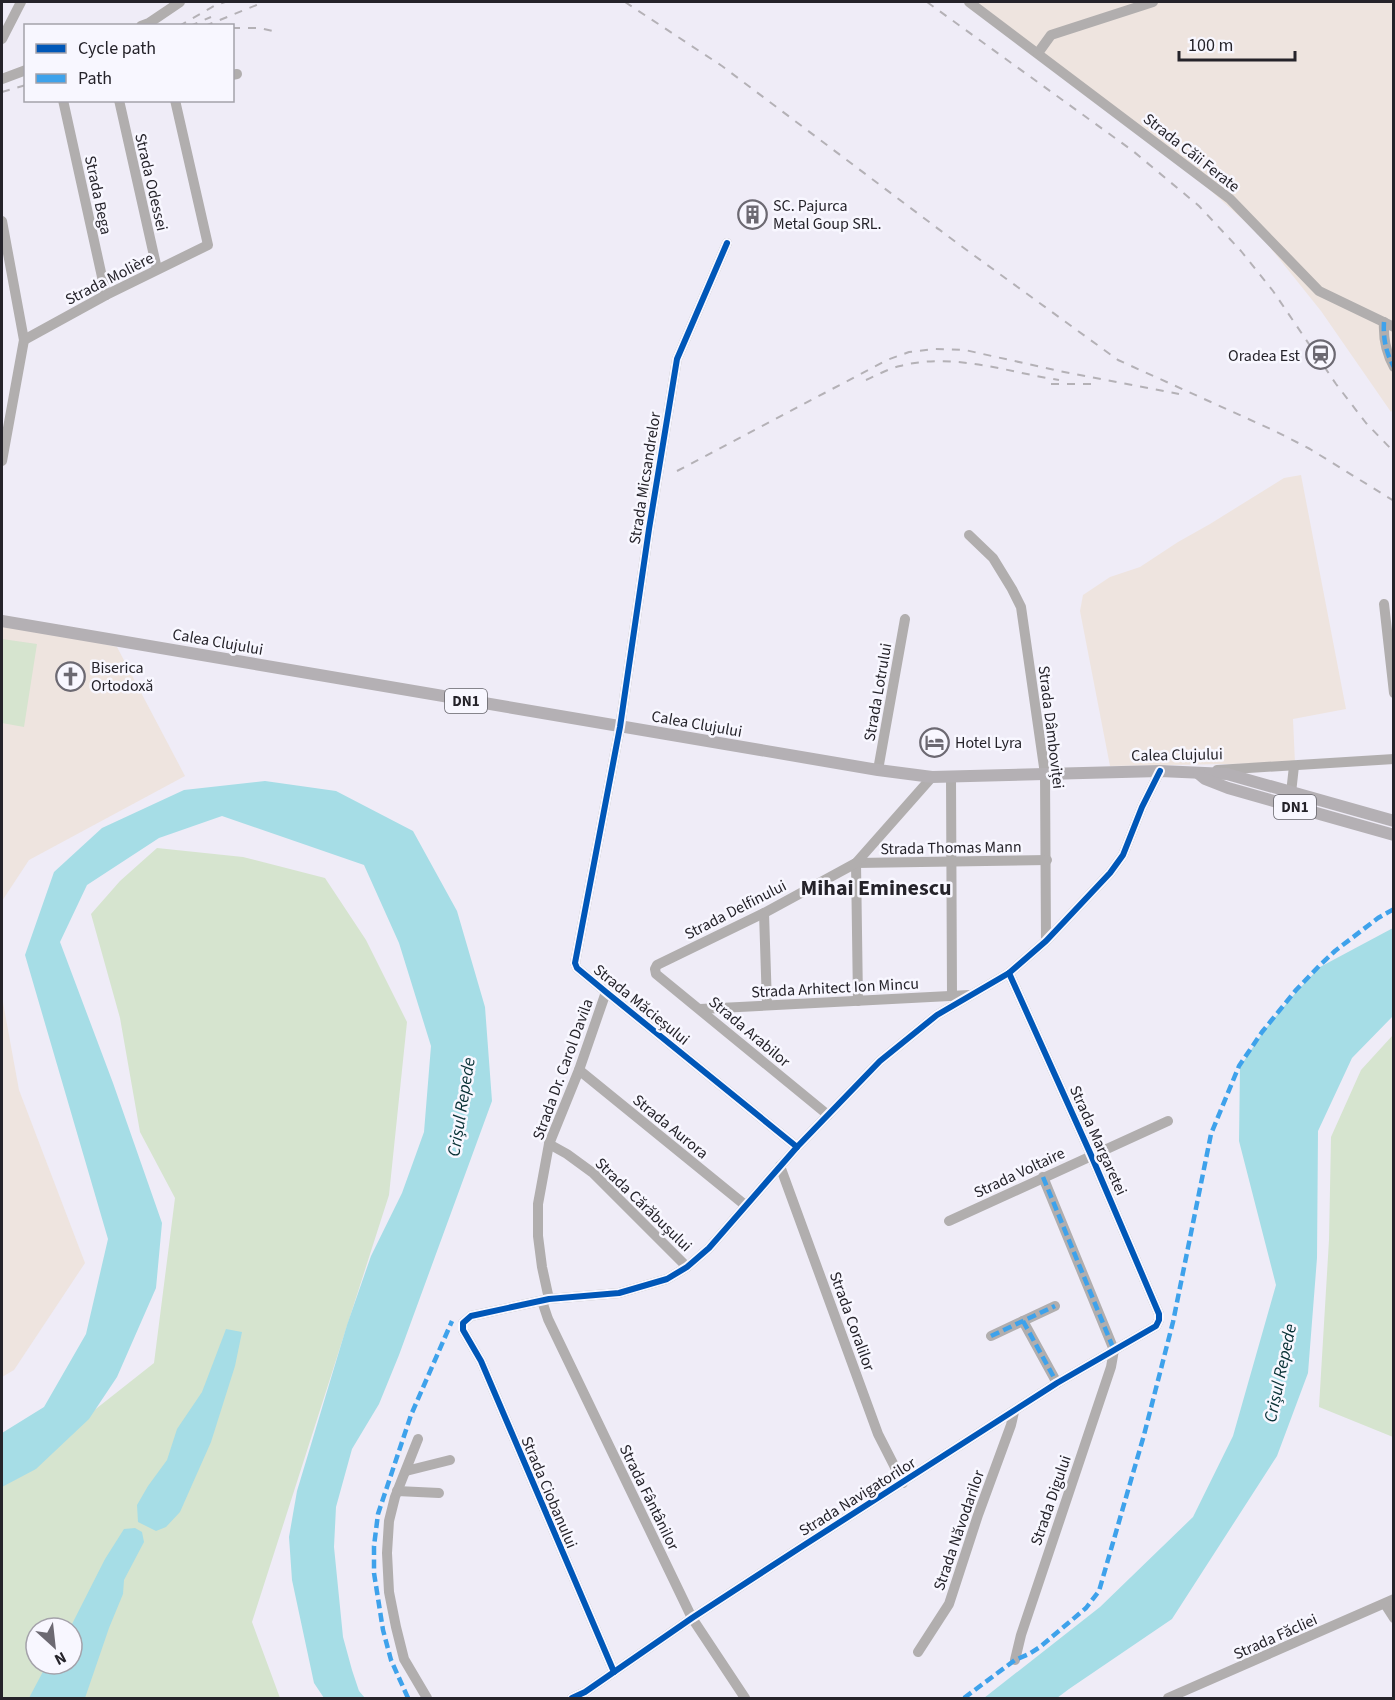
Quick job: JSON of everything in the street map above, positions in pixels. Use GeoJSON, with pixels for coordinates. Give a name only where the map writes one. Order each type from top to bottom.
{"type":"FeatureCollection","features":[{"type":"Feature","properties":{"kind":"main road","name":"Calea Clujului"},"geometry":{"type":"LineString","coordinates":[[2,621],[621,727],[932,777],[1160,771],[1198,773]]}},
{"type":"Feature","properties":{"kind":"main road","name":"DN1"},"geometry":{"type":"LineString","coordinates":[[1198,773],[1205,779],[1228,788],[1394,821]]}},
{"type":"Feature","properties":{"kind":"main road","name":"DN1"},"geometry":{"type":"LineString","coordinates":[[1198,773],[1227,774],[1291,793],[1307,804],[1394,835]]}},
{"type":"Feature","properties":{"kind":"main road"},"geometry":{"type":"LineString","coordinates":[[1228,788],[1240,786],[1282,800],[1288,799],[1291,793]]}},
{"type":"Feature","properties":{"kind":"street"},"geometry":{"type":"LineString","coordinates":[[2,39],[21,2]]}},
{"type":"Feature","properties":{"kind":"street"},"geometry":{"type":"LineString","coordinates":[[144,24],[180,2]]}},
{"type":"Feature","properties":{"kind":"street","name":"Strada Căii Ferate"},"geometry":{"type":"LineString","coordinates":[[969,2],[1230,199],[1319,291],[1389,325]]}},
{"type":"Feature","properties":{"kind":"street"},"geometry":{"type":"LineString","coordinates":[[1038,53],[1051,35],[1153,2]]}},
{"type":"Feature","properties":{"kind":"street"},"geometry":{"type":"LineString","coordinates":[[2,79],[24,71]]}},
{"type":"Feature","properties":{"kind":"street","name":"Strada Bega"},"geometry":{"type":"LineString","coordinates":[[63,102],[106,295]]}},
{"type":"Feature","properties":{"kind":"street","name":"Strada Odessei"},"geometry":{"type":"LineString","coordinates":[[119,102],[157,269]]}},
{"type":"Feature","properties":{"kind":"street","name":"Strada Molière"},"geometry":{"type":"LineString","coordinates":[[24,340],[106,295],[208,245],[175,102]]}},
{"type":"Feature","properties":{"kind":"street"},"geometry":{"type":"LineString","coordinates":[[2,221],[24,340],[2,461]]}},
{"type":"Feature","properties":{"kind":"street","name":"Strada Micsandrelor"},"geometry":{"type":"LineString","coordinates":[[621,727],[676,359],[727,243]]}},
{"type":"Feature","properties":{"kind":"street"},"geometry":{"type":"LineString","coordinates":[[1389,325],[1384,342],[1394,367]]}},
{"type":"Feature","properties":{"kind":"street","name":"Strada Dâmboviței"},"geometry":{"type":"LineString","coordinates":[[969,535],[993,558],[1021,607],[1045,774],[1046,941]]}},
{"type":"Feature","properties":{"kind":"street"},"geometry":{"type":"LineString","coordinates":[[1384,604],[1394,693]]}},
{"type":"Feature","properties":{"kind":"street","name":"Strada Lotrului"},"geometry":{"type":"LineString","coordinates":[[878,770],[905,619]]}},
{"type":"Feature","properties":{"kind":"street","name":"Strada Măcieșului"},"geometry":{"type":"LineString","coordinates":[[621,727],[575,963],[577,968],[796,1147]]}},
{"type":"Feature","properties":{"kind":"street","name":"Calea Clujului"},"geometry":{"type":"LineString","coordinates":[[1198,773],[1394,759]]}},
{"type":"Feature","properties":{"kind":"street"},"geometry":{"type":"LineString","coordinates":[[1291,793],[1294,766]]}},
{"type":"Feature","properties":{"kind":"street"},"geometry":{"type":"LineString","coordinates":[[546,1300],[619,1293],[667,1279],[687,1267],[709,1248],[796,1147],[880,1061],[937,1015],[1008,973],[1046,941],[1110,873],[1123,855],[1142,807],[1160,771]]}},
{"type":"Feature","properties":{"kind":"street","name":"Strada Delfinului"},"geometry":{"type":"LineString","coordinates":[[655,969],[657,965],[764,913],[856,863],[932,777]]}},
{"type":"Feature","properties":{"kind":"street"},"geometry":{"type":"LineString","coordinates":[[951,777],[952,996]]}},
{"type":"Feature","properties":{"kind":"street","name":"Strada Thomas Mann"},"geometry":{"type":"LineString","coordinates":[[856,863],[1047,860]]}},
{"type":"Feature","properties":{"kind":"street"},"geometry":{"type":"LineString","coordinates":[[856,863],[858,1001]]}},
{"type":"Feature","properties":{"kind":"street"},"geometry":{"type":"LineString","coordinates":[[764,913],[767,1005]]}},
{"type":"Feature","properties":{"kind":"street","name":"Strada Arabilor"},"geometry":{"type":"LineString","coordinates":[[655,969],[656,974],[828,1115]]}},
{"type":"Feature","properties":{"kind":"street","name":"Strada Margaretei"},"geometry":{"type":"LineString","coordinates":[[1008,973],[1091,1155],[1159,1314],[1159,1320]]}},
{"type":"Feature","properties":{"kind":"street","name":"Strada Dr. Carol Davila"},"geometry":{"type":"LineString","coordinates":[[546,1300],[538,1236],[538,1204],[549,1144],[579,1071],[606,992]]}},
{"type":"Feature","properties":{"kind":"street","name":"Strada Arhitect Ion Mincu"},"geometry":{"type":"LineString","coordinates":[[700,1009],[972,995]]}},
{"type":"Feature","properties":{"kind":"street","name":"Strada Aurora"},"geometry":{"type":"LineString","coordinates":[[579,1071],[745,1205]]}},
{"type":"Feature","properties":{"kind":"street","name":"Strada Voltaire"},"geometry":{"type":"LineString","coordinates":[[949,1221],[1168,1121]]}},
{"type":"Feature","properties":{"kind":"street","name":"Strada Cărăbușului"},"geometry":{"type":"LineString","coordinates":[[549,1144],[593,1173],[687,1267]]}},
{"type":"Feature","properties":{"kind":"street","name":"Strada Coralilor"},"geometry":{"type":"LineString","coordinates":[[780,1166],[878,1434],[903,1483]]}},
{"type":"Feature","properties":{"kind":"street"},"geometry":{"type":"LineString","coordinates":[[1043,1177],[1114,1350]]}},
{"type":"Feature","properties":{"kind":"street","name":"Strada Ciobanului"},"geometry":{"type":"LineString","coordinates":[[546,1300],[471,1316],[463,1323],[463,1330],[481,1361],[614,1672]]}},
{"type":"Feature","properties":{"kind":"street","name":"Strada Fântânilor"},"geometry":{"type":"LineString","coordinates":[[546,1300],[548,1319],[692,1618],[745,1698]]}},
{"type":"Feature","properties":{"kind":"street"},"geometry":{"type":"LineString","coordinates":[[991,1336],[1055,1306]]}},
{"type":"Feature","properties":{"kind":"street","name":"Strada Navigatorilor"},"geometry":{"type":"LineString","coordinates":[[572,1698],[587,1695],[614,1672],[692,1618],[1058,1383],[1156,1326],[1159,1320]]}},
{"type":"Feature","properties":{"kind":"street"},"geometry":{"type":"LineString","coordinates":[[1023,1321],[1058,1383]]}},
{"type":"Feature","properties":{"kind":"street","name":"Strada Digului"},"geometry":{"type":"LineString","coordinates":[[1015,1659],[1111,1366],[1114,1350]]}},
{"type":"Feature","properties":{"kind":"street","name":"Strada Năvodarilor"},"geometry":{"type":"LineString","coordinates":[[918,1652],[949,1604],[1014,1412]]}},
{"type":"Feature","properties":{"kind":"street"},"geometry":{"type":"LineString","coordinates":[[418,1439],[389,1521],[387,1553],[389,1592],[404,1659],[427,1698]]}},
{"type":"Feature","properties":{"kind":"street"},"geometry":{"type":"LineString","coordinates":[[406,1471],[450,1460]]}},
{"type":"Feature","properties":{"kind":"street"},"geometry":{"type":"LineString","coordinates":[[398,1491],[439,1493]]}},
{"type":"Feature","properties":{"kind":"street"},"geometry":{"type":"LineString","coordinates":[[1389,1601],[1394,1618]]}},
{"type":"Feature","properties":{"kind":"street","name":"Strada Făcliei"},"geometry":{"type":"LineString","coordinates":[[1168,1698],[1389,1601]]}},
{"type":"Feature","properties":{"kind":"shaded area"},"geometry":{"type":"Polygon","coordinates":[[[974,2],[1393,2],[1394,408],[1391,412],[1321,311],[1261,236],[1209,189],[974,2]]]}},
{"type":"Feature","properties":{"kind":"shaded area"},"geometry":{"type":"Polygon","coordinates":[[[1301,475],[1346,709],[1293,719],[1295,763],[1110,766],[1080,611],[1083,595],[1110,577],[1140,567],[1284,478],[1301,475]]]}},
{"type":"Feature","properties":{"kind":"shaded area"},"geometry":{"type":"Polygon","coordinates":[[[2,622],[117,647],[185,776],[29,860],[2,901],[2,622]]]}},
{"type":"Feature","properties":{"kind":"shaded area"},"geometry":{"type":"Polygon","coordinates":[[[2,997],[19,1090],[85,1263],[14,1370],[2,1377],[2,997]]]}},
{"type":"Feature","properties":{"kind":"green space"},"geometry":{"type":"Polygon","coordinates":[[[2,639],[37,644],[24,727],[2,723],[2,639]]]}},
{"type":"Feature","properties":{"kind":"green space"},"geometry":{"type":"Polygon","coordinates":[[[157,848],[243,857],[325,878],[366,940],[407,1022],[389,1195],[252,1622],[280,1698],[2,1698],[2,1483],[154,1363],[175,1198],[140,1132],[120,1018],[91,914],[120,881],[157,848]]]}},
{"type":"Feature","properties":{"kind":"green space"},"geometry":{"type":"Polygon","coordinates":[[[1393,1035],[1393,1437],[1319,1407],[1329,1240],[1331,1137],[1361,1070],[1393,1035]]]}},
{"type":"Feature","properties":{"kind":"water","name":"Crișul Repede"},"geometry":{"type":"Polygon","coordinates":[[[265,781],[336,791],[413,831],[457,911],[485,1007],[492,1101],[399,1355],[379,1404],[352,1449],[336,1507],[334,1547],[343,1637],[359,1691],[365,1698],[324,1698],[314,1683],[292,1580],[289,1537],[297,1491],[347,1325],[371,1256],[402,1193],[424,1132],[431,1046],[399,943],[364,865],[222,816],[159,838],[87,885],[60,942],[162,1223],[156,1288],[117,1377],[89,1419],[36,1469],[2,1487],[2,1433],[44,1407],[86,1334],[108,1239],[25,955],[54,872],[102,828],[184,790],[265,781]]]}},
{"type":"Feature","properties":{"kind":"water","name":"Crișul Repede"},"geometry":{"type":"Polygon","coordinates":[[[1393,928],[1393,1016],[1352,1058],[1318,1131],[1317,1258],[1308,1373],[1277,1456],[1172,1619],[1057,1698],[984,1698],[1100,1607],[1193,1517],[1233,1436],[1276,1285],[1239,1141],[1240,1067],[1263,1032],[1320,967],[1393,928]]]}},
{"type":"Feature","properties":{"kind":"water"},"geometry":{"type":"Polygon","coordinates":[[[226,1329],[242,1332],[235,1366],[211,1442],[180,1512],[166,1527],[156,1531],[138,1522],[137,1505],[167,1460],[177,1429],[202,1392],[226,1329]]]}},
{"type":"Feature","properties":{"kind":"water"},"geometry":{"type":"Polygon","coordinates":[[[135,1528],[142,1532],[144,1542],[124,1580],[123,1594],[85,1698],[29,1698],[41,1676],[84,1676],[84,1616],[76,1616],[105,1559],[124,1529],[135,1528]]]}},
{"type":"Feature","properties":{"kind":"railway"},"geometry":{"type":"LineString","coordinates":[[182,24],[225,2]]}},
{"type":"Feature","properties":{"kind":"railway"},"geometry":{"type":"LineString","coordinates":[[210,24],[264,2]]}},
{"type":"Feature","properties":{"kind":"railway"},"geometry":{"type":"LineString","coordinates":[[625,2],[722,66],[957,243],[1118,360],[1275,431],[1310,449],[1394,501]]}},
{"type":"Feature","properties":{"kind":"railway"},"geometry":{"type":"LineString","coordinates":[[927,2],[1133,151],[1199,206],[1241,251],[1273,291],[1336,384],[1366,423],[1394,452]]}},
{"type":"Feature","properties":{"kind":"railway"},"geometry":{"type":"LineString","coordinates":[[195,24],[211,17]]}},
{"type":"Feature","properties":{"kind":"railway"},"geometry":{"type":"LineString","coordinates":[[234,28],[260,28],[277,32]]}},
{"type":"Feature","properties":{"kind":"railway"},"geometry":{"type":"LineString","coordinates":[[2,92],[24,86]]}},
{"type":"Feature","properties":{"kind":"railway"},"geometry":{"type":"LineString","coordinates":[[677,471],[887,360],[909,352],[935,349],[965,350],[1179,394]]}},
{"type":"Feature","properties":{"kind":"railway"},"geometry":{"type":"LineString","coordinates":[[866,380],[900,366],[940,361],[980,365],[1059,380]]}},
{"type":"Feature","properties":{"kind":"railway"},"geometry":{"type":"LineString","coordinates":[[1051,384],[1093,384]]}},
{"type":"Feature","properties":{"kind":"marked path"},"geometry":{"type":"LineString","coordinates":[[1384,322],[1386,346],[1394,367]]}},
{"type":"Feature","properties":{"kind":"marked path"},"geometry":{"type":"LineString","coordinates":[[964,1698],[1015,1660],[1040,1647],[1086,1608],[1099,1591],[1144,1435],[1173,1322],[1211,1134],[1239,1066],[1262,1032],[1319,966],[1378,918],[1394,909]]}},
{"type":"Feature","properties":{"kind":"marked path"},"geometry":{"type":"LineString","coordinates":[[1043,1177],[1114,1350]]}},
{"type":"Feature","properties":{"kind":"marked path"},"geometry":{"type":"LineString","coordinates":[[991,1336],[1055,1306]]}},
{"type":"Feature","properties":{"kind":"marked path"},"geometry":{"type":"LineString","coordinates":[[408,1698],[391,1660],[383,1630],[374,1573],[374,1546],[378,1514],[411,1415],[452,1321]]}},
{"type":"Feature","properties":{"kind":"marked path"},"geometry":{"type":"LineString","coordinates":[[1023,1321],[1057,1383]]}},
{"type":"Feature","properties":{"kind":"cycle path"},"geometry":{"type":"LineString","coordinates":[[727,243],[677,359],[620,727],[575,963],[577,968],[797,1147]]}},
{"type":"Feature","properties":{"kind":"cycle path"},"geometry":{"type":"LineString","coordinates":[[614,1672],[481,1361],[463,1330],[463,1323],[471,1316],[549,1299],[619,1293],[667,1279],[687,1267],[709,1248],[797,1147],[880,1061],[937,1015],[1009,973],[1046,941],[1110,873],[1123,855],[1142,807],[1160,771]]}},
{"type":"Feature","properties":{"kind":"cycle path"},"geometry":{"type":"LineString","coordinates":[[572,1698],[585,1692],[692,1618],[1057,1383],[1156,1326],[1159,1314],[1009,973]]}},
{"type":"Feature","properties":{"kind":"place","name":"SC. Pajurca Metal Goup SRL."},"geometry":{"type":"Point","coordinates":[752,214]}},
{"type":"Feature","properties":{"kind":"place","name":"Oradea Est"},"geometry":{"type":"Point","coordinates":[1321,355]}},
{"type":"Feature","properties":{"kind":"place","name":"Biserica Ortodoxă"},"geometry":{"type":"Point","coordinates":[70,676]}},
{"type":"Feature","properties":{"kind":"place","name":"Hotel Lyra"},"geometry":{"type":"Point","coordinates":[934,742]}},
{"type":"Feature","properties":{"kind":"district","name":"Mihai Eminescu"},"geometry":{"type":"Point","coordinates":[876,887]}}]}
